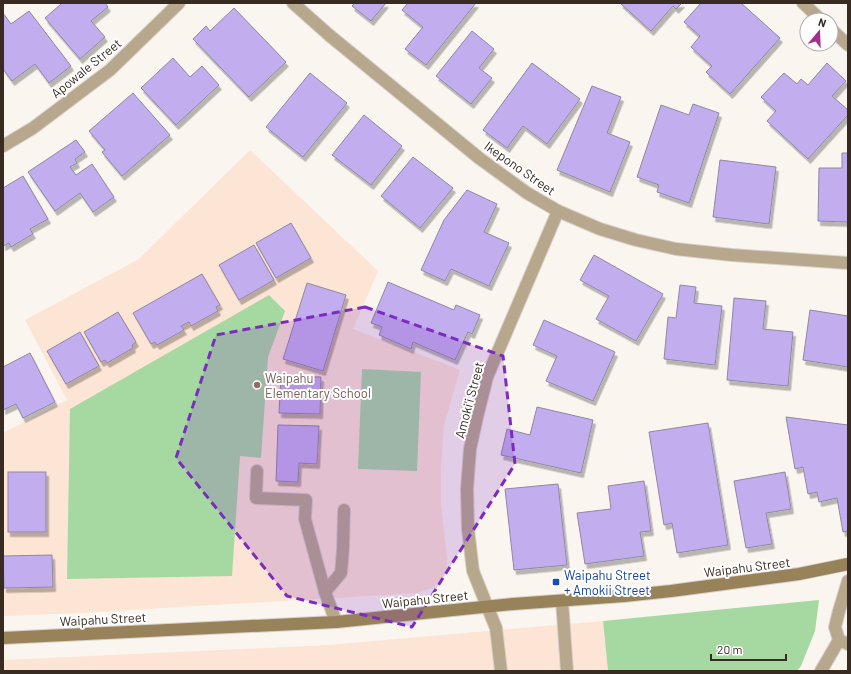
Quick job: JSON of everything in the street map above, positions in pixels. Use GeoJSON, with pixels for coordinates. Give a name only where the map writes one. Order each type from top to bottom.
{"type":"FeatureCollection","features":[{"type":"Feature","properties":{"kind":"street","name":"Apowale Street"},"geometry":{"type":"LineString","coordinates":[[3,146],[33,128],[110,70],[179,3]]}},
{"type":"Feature","properties":{"kind":"street","name":"Ikepono Street"},"geometry":{"type":"LineString","coordinates":[[293,3],[329,35],[479,158],[527,193],[558,210],[600,229],[636,240],[676,249],[732,255],[848,263]]}},
{"type":"Feature","properties":{"kind":"street"},"geometry":{"type":"LineString","coordinates":[[803,3],[813,12]]}},
{"type":"Feature","properties":{"kind":"street"},"geometry":{"type":"LineString","coordinates":[[839,37],[848,45]]}},
{"type":"Feature","properties":{"kind":"street","name":"Amoki'i Street"},"geometry":{"type":"LineString","coordinates":[[501,671],[496,628],[473,571],[468,529],[467,490],[470,449],[488,377],[558,210]]}},
{"type":"Feature","properties":{"kind":"street"},"geometry":{"type":"LineString","coordinates":[[257,471],[256,498],[306,500],[305,519],[325,592],[336,622]]}},
{"type":"Feature","properties":{"kind":"street"},"geometry":{"type":"LineString","coordinates":[[325,592],[342,573],[344,510]]}},
{"type":"Feature","properties":{"kind":"street","name":"Waipahu Street"},"geometry":{"type":"LineString","coordinates":[[3,638],[336,622],[487,606],[624,596],[799,574],[848,564]]}},
{"type":"Feature","properties":{"kind":"street"},"geometry":{"type":"LineString","coordinates":[[821,671],[844,642],[835,627],[848,581]]}},
{"type":"Feature","properties":{"kind":"street"},"geometry":{"type":"LineString","coordinates":[[562,600],[567,671]]}},
{"type":"Feature","properties":{"kind":"highlighted area"},"geometry":{"type":"Polygon","coordinates":[[[365,307],[503,356],[515,464],[412,627],[287,596],[176,458],[216,335],[365,307]]]}},
{"type":"Feature","properties":{"kind":"shaded area","name":"Waipahu Elementary School"},"geometry":{"type":"Polygon","coordinates":[[[250,150],[378,271],[353,329],[460,370],[444,425],[441,467],[441,504],[447,570],[434,587],[417,593],[81,613],[3,616],[3,433],[67,400],[25,320],[139,259],[250,150]]]}},
{"type":"Feature","properties":{"kind":"shaded area"},"geometry":{"type":"Polygon","coordinates":[[[603,621],[608,671],[3,671],[3,660],[328,645],[603,621]]]}},
{"type":"Feature","properties":{"kind":"green space"},"geometry":{"type":"Polygon","coordinates":[[[269,295],[285,311],[268,357],[261,458],[240,456],[232,576],[67,579],[70,409],[269,295]]]}},
{"type":"Feature","properties":{"kind":"green space"},"geometry":{"type":"Polygon","coordinates":[[[362,369],[421,372],[417,471],[358,469],[362,369]]]}},
{"type":"Feature","properties":{"kind":"green space"},"geometry":{"type":"Polygon","coordinates":[[[819,600],[815,631],[801,666],[797,671],[608,671],[603,621],[819,600]]]}},
{"type":"Feature","properties":{"kind":"building"},"geometry":{"type":"Polygon","coordinates":[[[60,3],[105,3],[108,7],[91,21],[105,37],[80,59],[45,18],[61,4],[60,3]]]}},
{"type":"Feature","properties":{"kind":"building"},"geometry":{"type":"Polygon","coordinates":[[[355,3],[386,3],[371,21],[352,6],[355,3]]]}},
{"type":"Feature","properties":{"kind":"building"},"geometry":{"type":"Polygon","coordinates":[[[408,3],[476,3],[426,65],[405,49],[423,27],[402,10],[408,3]]]}},
{"type":"Feature","properties":{"kind":"building"},"geometry":{"type":"Polygon","coordinates":[[[620,3],[682,3],[676,9],[673,6],[651,31],[620,3]]]}},
{"type":"Feature","properties":{"kind":"building"},"geometry":{"type":"Polygon","coordinates":[[[701,3],[741,3],[780,38],[730,94],[706,72],[712,66],[691,47],[700,36],[684,22],[701,3]]]}},
{"type":"Feature","properties":{"kind":"building"},"geometry":{"type":"Polygon","coordinates":[[[234,8],[286,62],[249,97],[193,39],[206,26],[210,31],[234,8]]]}},
{"type":"Feature","properties":{"kind":"building"},"geometry":{"type":"Polygon","coordinates":[[[29,11],[71,66],[49,83],[35,64],[12,81],[3,69],[3,13],[11,24],[29,11]]]}},
{"type":"Feature","properties":{"kind":"building"},"geometry":{"type":"Polygon","coordinates":[[[472,31],[494,49],[479,68],[492,78],[471,104],[436,76],[472,31]]]}},
{"type":"Feature","properties":{"kind":"building"},"geometry":{"type":"Polygon","coordinates":[[[173,58],[190,77],[202,66],[219,85],[176,125],[141,88],[173,58]]]}},
{"type":"Feature","properties":{"kind":"building"},"geometry":{"type":"Polygon","coordinates":[[[532,63],[580,99],[547,144],[523,126],[507,148],[483,130],[532,63]]]}},
{"type":"Feature","properties":{"kind":"building"},"geometry":{"type":"Polygon","coordinates":[[[827,63],[846,81],[832,96],[848,110],[848,115],[808,159],[767,121],[776,111],[761,97],[784,73],[797,84],[801,79],[808,85],[827,63]]]}},
{"type":"Feature","properties":{"kind":"building"},"geometry":{"type":"Polygon","coordinates":[[[310,73],[347,103],[303,157],[266,127],[310,73]]]}},
{"type":"Feature","properties":{"kind":"building"},"geometry":{"type":"Polygon","coordinates":[[[592,86],[621,97],[607,133],[630,142],[610,192],[557,170],[592,86]]]}},
{"type":"Feature","properties":{"kind":"building"},"geometry":{"type":"Polygon","coordinates":[[[133,93],[170,135],[122,176],[102,152],[105,150],[89,131],[133,93]]]}},
{"type":"Feature","properties":{"kind":"building"},"geometry":{"type":"Polygon","coordinates":[[[693,104],[719,113],[689,203],[657,192],[659,185],[637,177],[661,105],[689,115],[693,104]]]}},
{"type":"Feature","properties":{"kind":"building"},"geometry":{"type":"Polygon","coordinates":[[[364,115],[402,146],[371,185],[332,155],[364,115]]]}},
{"type":"Feature","properties":{"kind":"building"},"geometry":{"type":"Polygon","coordinates":[[[76,140],[85,152],[75,159],[77,163],[70,167],[76,175],[92,164],[114,197],[93,212],[80,193],[55,211],[28,172],[76,140]]]}},
{"type":"Feature","properties":{"kind":"building"},"geometry":{"type":"Polygon","coordinates":[[[842,153],[848,153],[848,222],[818,221],[819,168],[842,168],[842,153]]]}},
{"type":"Feature","properties":{"kind":"building"},"geometry":{"type":"Polygon","coordinates":[[[413,157],[453,188],[420,228],[381,196],[413,157]]]}},
{"type":"Feature","properties":{"kind":"building"},"geometry":{"type":"Polygon","coordinates":[[[720,160],[776,167],[769,224],[713,217],[720,160]]]}},
{"type":"Feature","properties":{"kind":"building"},"geometry":{"type":"Polygon","coordinates":[[[23,176],[48,219],[30,229],[33,234],[11,247],[9,243],[3,246],[3,188],[23,176]]]}},
{"type":"Feature","properties":{"kind":"building"},"geometry":{"type":"Polygon","coordinates":[[[467,190],[497,204],[484,232],[509,243],[489,286],[451,269],[445,281],[421,270],[444,220],[467,190]]]}},
{"type":"Feature","properties":{"kind":"building"},"geometry":{"type":"Polygon","coordinates":[[[291,223],[311,258],[276,278],[256,243],[291,223]]]}},
{"type":"Feature","properties":{"kind":"building"},"geometry":{"type":"Polygon","coordinates":[[[254,245],[274,280],[239,300],[219,265],[254,245]]]}},
{"type":"Feature","properties":{"kind":"building"},"geometry":{"type":"Polygon","coordinates":[[[594,255],[663,294],[636,341],[596,319],[609,296],[580,280],[594,255]]]}},
{"type":"Feature","properties":{"kind":"building"},"geometry":{"type":"Polygon","coordinates":[[[202,274],[220,305],[216,307],[218,311],[191,326],[189,322],[181,326],[184,330],[157,345],[155,342],[151,344],[133,313],[202,274]]]}},
{"type":"Feature","properties":{"kind":"building"},"geometry":{"type":"Polygon","coordinates":[[[388,282],[454,310],[456,305],[480,315],[472,334],[468,332],[455,360],[413,342],[411,349],[379,335],[382,327],[371,323],[388,282]]]}},
{"type":"Feature","properties":{"kind":"building"},"geometry":{"type":"Polygon","coordinates":[[[307,283],[346,295],[323,371],[283,359],[307,283]]]}},
{"type":"Feature","properties":{"kind":"building"},"geometry":{"type":"Polygon","coordinates":[[[680,285],[696,287],[694,303],[722,306],[715,365],[664,359],[668,317],[676,318],[680,285]]]}},
{"type":"Feature","properties":{"kind":"building"},"geometry":{"type":"Polygon","coordinates":[[[734,298],[766,301],[763,329],[793,332],[788,386],[727,380],[734,298]]]}},
{"type":"Feature","properties":{"kind":"building"},"geometry":{"type":"Polygon","coordinates":[[[810,310],[848,316],[848,367],[803,360],[810,310]]]}},
{"type":"Feature","properties":{"kind":"building"},"geometry":{"type":"Polygon","coordinates":[[[118,312],[136,342],[132,345],[133,348],[107,363],[105,360],[101,362],[84,332],[118,312]]]}},
{"type":"Feature","properties":{"kind":"building"},"geometry":{"type":"Polygon","coordinates":[[[544,320],[615,352],[593,401],[546,381],[557,356],[533,345],[544,320]]]}},
{"type":"Feature","properties":{"kind":"building"},"geometry":{"type":"Polygon","coordinates":[[[80,332],[99,366],[66,384],[47,351],[80,332]]]}},
{"type":"Feature","properties":{"kind":"building"},"geometry":{"type":"Polygon","coordinates":[[[30,353],[55,402],[23,418],[16,404],[3,410],[3,367],[30,353]]]}},
{"type":"Feature","properties":{"kind":"building"},"geometry":{"type":"Polygon","coordinates":[[[281,376],[321,377],[320,414],[279,413],[281,376]]]}},
{"type":"Feature","properties":{"kind":"building"},"geometry":{"type":"Polygon","coordinates":[[[537,407],[593,420],[581,473],[501,455],[507,429],[530,435],[537,407]]]}},
{"type":"Feature","properties":{"kind":"building"},"geometry":{"type":"Polygon","coordinates":[[[786,417],[848,425],[848,531],[843,532],[837,498],[819,502],[817,492],[808,494],[803,467],[795,469],[786,417]]]}},
{"type":"Feature","properties":{"kind":"building"},"geometry":{"type":"Polygon","coordinates":[[[708,423],[728,545],[677,553],[672,523],[664,525],[649,432],[708,423]]]}},
{"type":"Feature","properties":{"kind":"building"},"geometry":{"type":"Polygon","coordinates":[[[278,425],[319,426],[317,464],[299,463],[298,482],[276,481],[278,425]]]}},
{"type":"Feature","properties":{"kind":"building"},"geometry":{"type":"Polygon","coordinates":[[[8,472],[46,472],[46,532],[8,532],[8,472]]]}},
{"type":"Feature","properties":{"kind":"building"},"geometry":{"type":"Polygon","coordinates":[[[785,472],[791,509],[766,513],[772,544],[746,548],[734,481],[785,472]]]}},
{"type":"Feature","properties":{"kind":"building"},"geometry":{"type":"Polygon","coordinates":[[[644,481],[651,531],[640,532],[644,556],[585,564],[577,513],[611,509],[608,486],[644,481]]]}},
{"type":"Feature","properties":{"kind":"building"},"geometry":{"type":"Polygon","coordinates":[[[558,484],[567,565],[514,570],[505,489],[558,484]]]}},
{"type":"Feature","properties":{"kind":"building"},"geometry":{"type":"Polygon","coordinates":[[[52,555],[53,587],[4,588],[3,556],[52,555]]]}},
{"type":"Feature","properties":{"kind":"place","name":"Waipahu Elementary School"},"geometry":{"type":"Point","coordinates":[257,385]}},
{"type":"Feature","properties":{"kind":"place","name":"Waipahu Street + Amokii Street"},"geometry":{"type":"Point","coordinates":[556,582]}}]}
